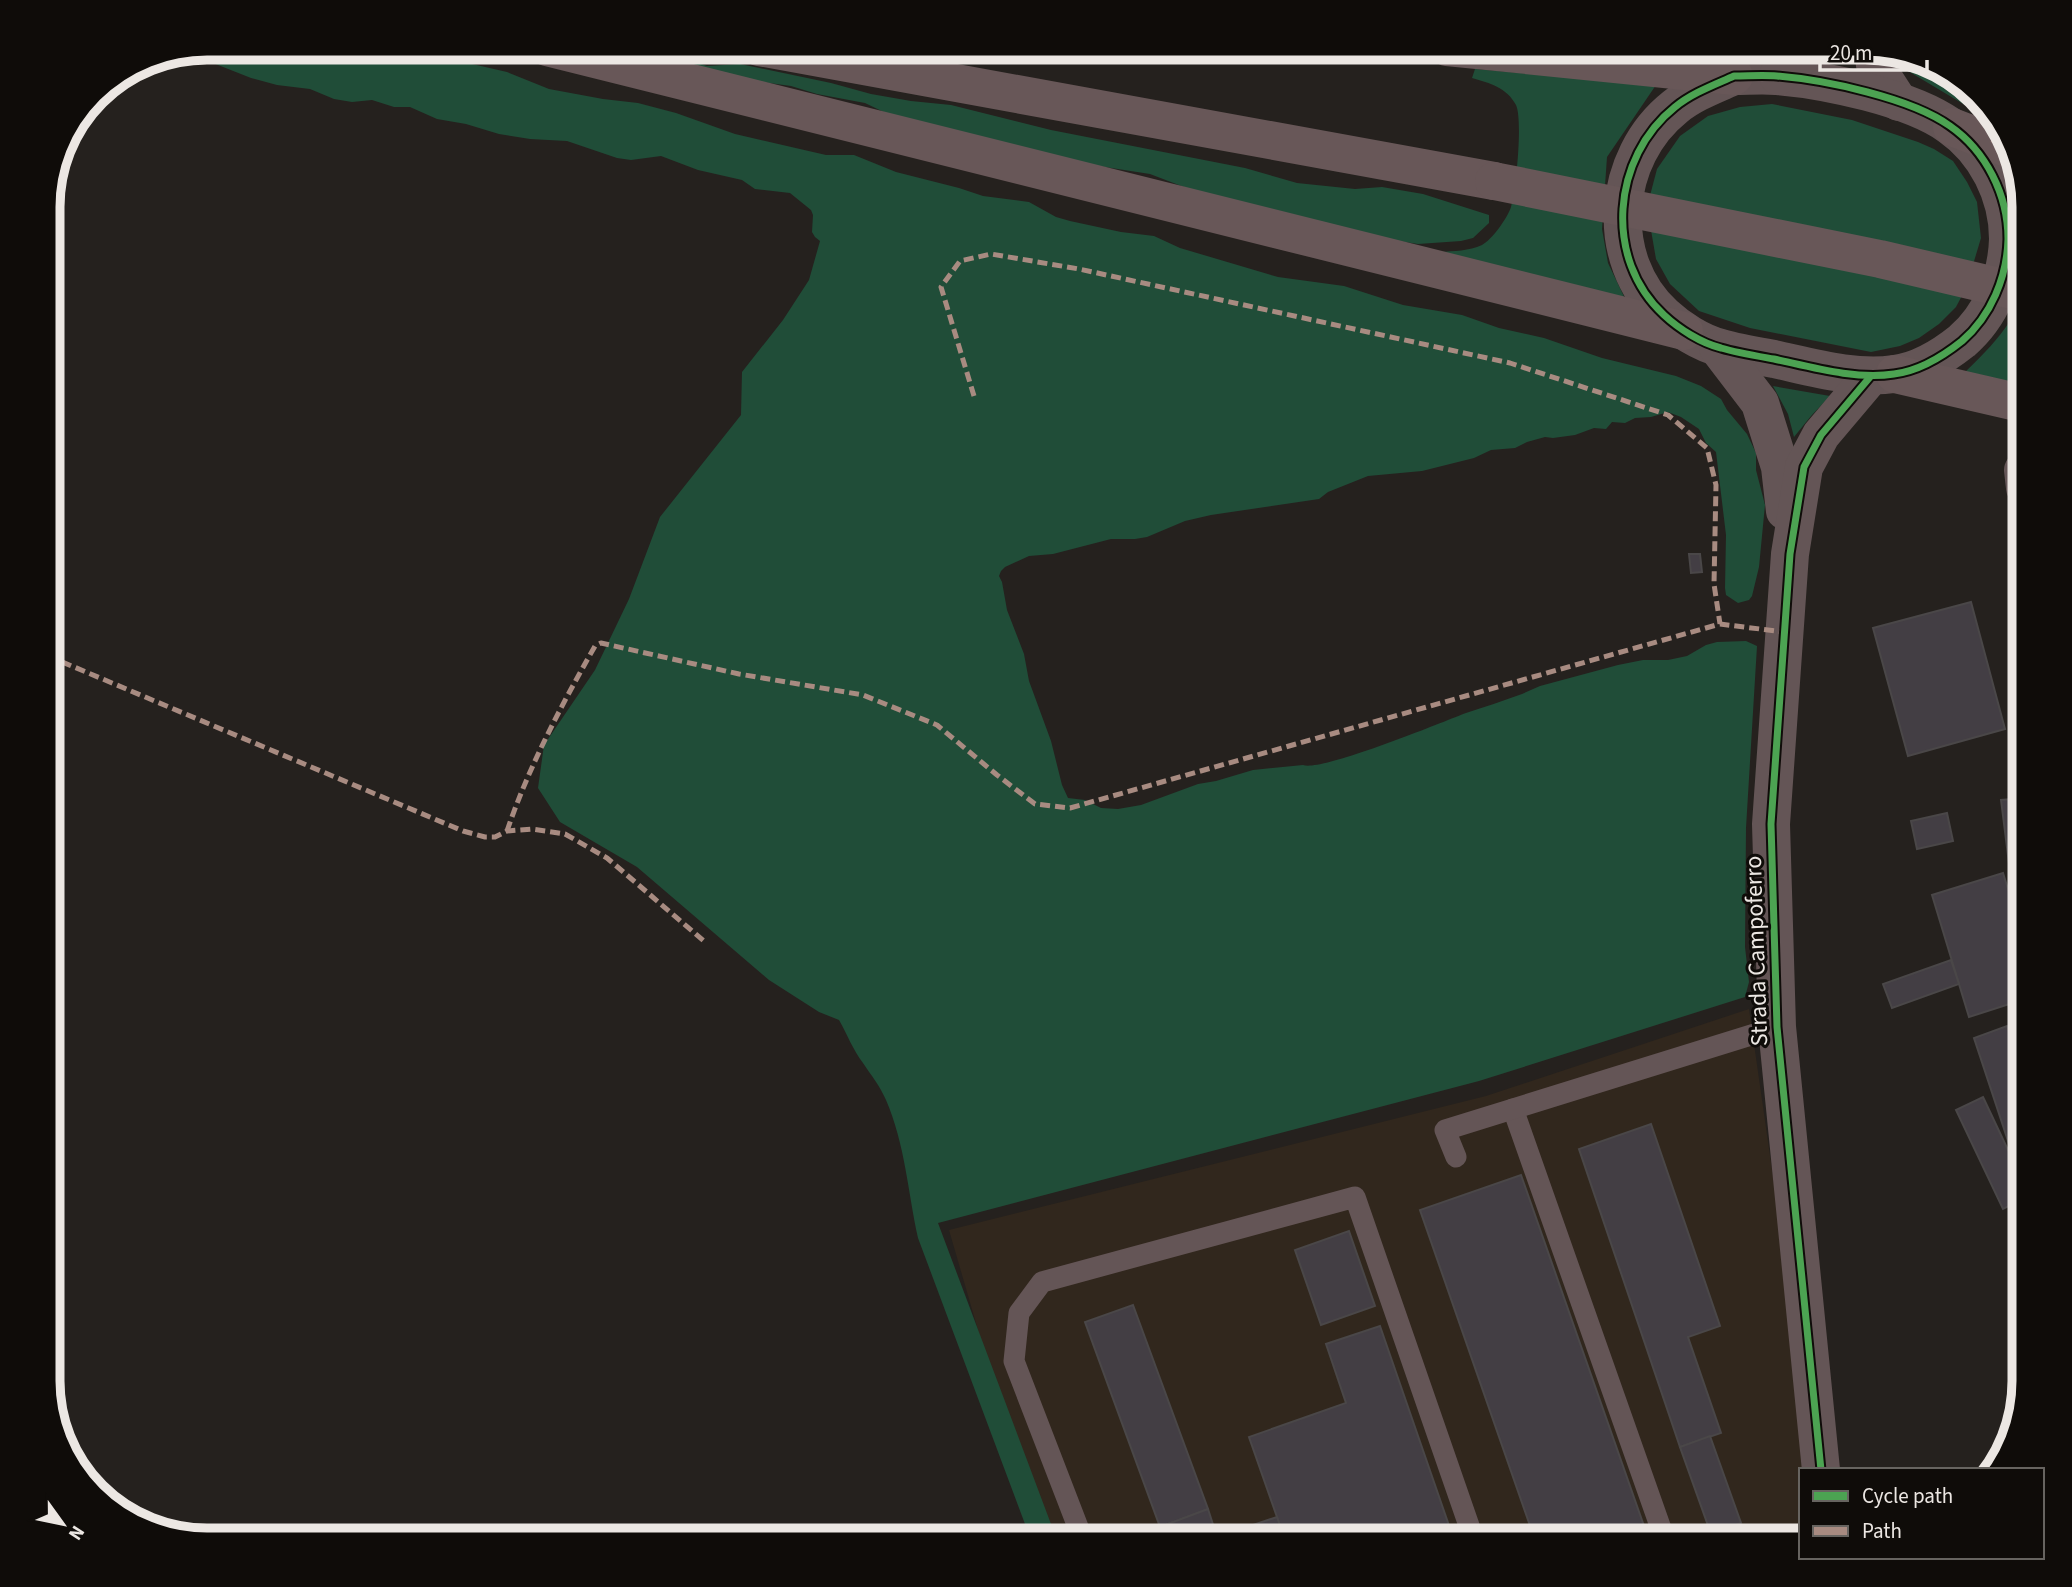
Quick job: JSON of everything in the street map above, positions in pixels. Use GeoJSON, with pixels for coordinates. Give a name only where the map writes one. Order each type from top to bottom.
{"type":"FeatureCollection","features":[{"type":"Feature","properties":{"kind":"highway"},"geometry":{"type":"LineString","coordinates":[[599,60],[1684,331]]}},
{"type":"Feature","properties":{"kind":"highway"},"geometry":{"type":"LineString","coordinates":[[830,60],[1494,181],[1880,259],[2012,290]]}},
{"type":"Feature","properties":{"kind":"highway"},"geometry":{"type":"LineString","coordinates":[[1576,60],[1734,76]]}},
{"type":"Feature","properties":{"kind":"highway"},"geometry":{"type":"LineString","coordinates":[[1952,127],[1999,145]]}},
{"type":"Feature","properties":{"kind":"highway"},"geometry":{"type":"LineString","coordinates":[[1882,375],[2012,401]]}},
{"type":"Feature","properties":{"kind":"street"},"geometry":{"type":"LineString","coordinates":[[1778,76],[1797,60]]}},
{"type":"Feature","properties":{"kind":"street"},"geometry":{"type":"LineString","coordinates":[[1874,60],[1899,102]]}},
{"type":"Feature","properties":{"kind":"street"},"geometry":{"type":"LineString","coordinates":[[1734,76],[1778,76],[1836,85],[1899,102],[1932,115],[1952,127],[1972,145],[1986,162],[1996,181],[2004,206],[2008,249],[1997,293],[1969,335],[1932,362],[1882,375],[1718,348],[1684,331],[1663,314],[1637,279],[1629,259],[1623,234],[1624,193],[1629,173],[1654,127],[1675,107],[1696,93],[1734,76]]}},
{"type":"Feature","properties":{"kind":"street"},"geometry":{"type":"LineString","coordinates":[[1718,348],[1760,403],[1780,467],[1790,554]]}},
{"type":"Feature","properties":{"kind":"street"},"geometry":{"type":"LineString","coordinates":[[1790,554],[1804,467],[1821,435],[1882,375]]}},
{"type":"Feature","properties":{"kind":"street","name":"Strada Campoferro"},"geometry":{"type":"LineString","coordinates":[[1790,554],[1771,824],[1777,1027],[1821,1468]]}},
{"type":"Feature","properties":{"kind":"lane"},"geometry":{"type":"LineString","coordinates":[[1455,1157],[1445,1130],[1777,1027]]}},
{"type":"Feature","properties":{"kind":"lane"},"geometry":{"type":"LineString","coordinates":[[1513,1109],[1661,1528]]}},
{"type":"Feature","properties":{"kind":"lane"},"geometry":{"type":"LineString","coordinates":[[1078,1528],[1014,1361],[1019,1312],[1042,1282],[1355,1196],[1470,1528]]}},
{"type":"Feature","properties":{"kind":"shaded area"},"geometry":{"type":"Polygon","coordinates":[[[1749,1009],[1815,1468],[1799,1468],[1799,1528],[1052,1528],[1005,1423],[949,1230],[1486,1096],[1749,1009]]]}},
{"type":"Feature","properties":{"kind":"green space"},"geometry":{"type":"Polygon","coordinates":[[[195,60],[455,60],[507,72],[549,89],[638,103],[676,113],[735,134],[826,155],[854,155],[896,172],[983,196],[1029,202],[1056,217],[1070,221],[1154,236],[1180,248],[1278,277],[1344,286],[1403,305],[1462,315],[1602,358],[1676,376],[1701,386],[1721,399],[1747,434],[1756,453],[1756,470],[1765,505],[1759,567],[1752,596],[1749,600],[1738,603],[1726,595],[1726,535],[1716,452],[1706,443],[1699,429],[1668,412],[1635,418],[1625,423],[1612,422],[1606,429],[1594,428],[1575,435],[1545,437],[1515,448],[1491,450],[1474,458],[1422,471],[1368,476],[1328,492],[1319,499],[1211,515],[1185,521],[1147,537],[1111,539],[1053,554],[1029,556],[1005,567],[999,576],[1007,610],[1024,654],[1029,681],[1051,741],[1062,785],[1068,798],[1085,800],[1101,808],[1118,809],[1141,805],[1198,784],[1253,770],[1332,761],[1540,686],[1618,665],[1687,656],[1717,642],[1746,641],[1757,646],[1746,828],[1745,947],[1749,982],[1745,997],[1479,1081],[938,1223],[1052,1528],[1027,1528],[918,1238],[902,1151],[886,1100],[839,1020],[819,1012],[769,980],[637,867],[560,822],[538,788],[544,745],[595,670],[629,599],[660,517],[741,415],[742,372],[783,320],[809,280],[820,241],[812,232],[811,210],[790,193],[755,189],[742,180],[698,170],[661,156],[631,160],[567,141],[499,134],[437,119],[410,107],[394,107],[372,100],[352,102],[334,99],[310,89],[277,85],[213,63],[195,60]]]}},
{"type":"Feature","properties":{"kind":"green space"},"geometry":{"type":"Polygon","coordinates":[[[679,60],[689,60],[707,66],[740,64],[871,94],[951,105],[1051,130],[1245,168],[1297,183],[1355,189],[1382,187],[1423,194],[1489,215],[1489,223],[1473,238],[1461,241],[1418,244],[1373,237],[1231,205],[1150,174],[1092,165],[892,116],[865,103],[791,86],[741,79],[679,60]]]}},
{"type":"Feature","properties":{"kind":"green space"},"geometry":{"type":"Polygon","coordinates":[[[1896,62],[1939,79],[1970,102],[1978,113],[1896,62]]]}},
{"type":"Feature","properties":{"kind":"green space"},"geometry":{"type":"Polygon","coordinates":[[[1475,69],[1656,85],[1607,157],[1602,229],[1608,263],[1629,307],[1440,252],[1467,250],[1486,242],[1507,216],[1513,198],[1519,139],[1516,105],[1503,90],[1472,78],[1475,69]]]}},
{"type":"Feature","properties":{"kind":"green space"},"geometry":{"type":"Polygon","coordinates":[[[1772,104],[1852,120],[1918,142],[1953,161],[1967,182],[1977,202],[1981,238],[1966,288],[1956,307],[1939,324],[1919,338],[1900,346],[1871,352],[1750,328],[1699,311],[1670,284],[1656,259],[1647,207],[1657,169],[1680,136],[1708,116],[1740,107],[1772,104]]]}},
{"type":"Feature","properties":{"kind":"green space"},"geometry":{"type":"Polygon","coordinates":[[[2012,317],[2012,385],[1960,377],[2000,335],[2012,317]]]}},
{"type":"Feature","properties":{"kind":"green space"},"geometry":{"type":"Polygon","coordinates":[[[1773,386],[1830,396],[1794,437],[1788,414],[1773,386]]]}},
{"type":"Feature","properties":{"kind":"building"},"geometry":{"type":"Polygon","coordinates":[[[1689,554],[1700,554],[1702,572],[1691,573],[1689,554]]]}},
{"type":"Feature","properties":{"kind":"building"},"geometry":{"type":"Polygon","coordinates":[[[1971,602],[2005,729],[1908,756],[1873,628],[1971,602]]]}},
{"type":"Feature","properties":{"kind":"building"},"geometry":{"type":"Polygon","coordinates":[[[2012,799],[2011,879],[2001,800],[2012,799]]]}},
{"type":"Feature","properties":{"kind":"building"},"geometry":{"type":"Polygon","coordinates":[[[1947,813],[1953,841],[1917,849],[1911,821],[1947,813]]]}},
{"type":"Feature","properties":{"kind":"building"},"geometry":{"type":"Polygon","coordinates":[[[2003,873],[2012,902],[2012,1003],[1969,1017],[1932,895],[2003,873]]]}},
{"type":"Feature","properties":{"kind":"building"},"geometry":{"type":"Polygon","coordinates":[[[1951,960],[1959,984],[1892,1008],[1883,984],[1951,960]]]}},
{"type":"Feature","properties":{"kind":"building"},"geometry":{"type":"Polygon","coordinates":[[[2007,1026],[2012,1041],[2012,1153],[1974,1038],[2007,1026]]]}},
{"type":"Feature","properties":{"kind":"building"},"geometry":{"type":"Polygon","coordinates":[[[1983,1097],[2012,1158],[2012,1204],[2003,1209],[1956,1110],[1983,1097]]]}},
{"type":"Feature","properties":{"kind":"building"},"geometry":{"type":"Polygon","coordinates":[[[1651,1124],[1720,1326],[1688,1337],[1721,1433],[1680,1447],[1579,1149],[1651,1124]]]}},
{"type":"Feature","properties":{"kind":"building"},"geometry":{"type":"Polygon","coordinates":[[[1521,1175],[1644,1526],[1531,1528],[1420,1210],[1521,1175]]]}},
{"type":"Feature","properties":{"kind":"building"},"geometry":{"type":"Polygon","coordinates":[[[1349,1231],[1375,1306],[1321,1325],[1295,1250],[1349,1231]]]}},
{"type":"Feature","properties":{"kind":"building"},"geometry":{"type":"Polygon","coordinates":[[[1133,1305],[1208,1509],[1160,1527],[1085,1322],[1133,1305]]]}},
{"type":"Feature","properties":{"kind":"building"},"geometry":{"type":"Polygon","coordinates":[[[1380,1326],[1450,1528],[1281,1528],[1249,1437],[1346,1403],[1326,1344],[1380,1326]]]}},
{"type":"Feature","properties":{"kind":"building"},"geometry":{"type":"Polygon","coordinates":[[[1710,1436],[1741,1523],[1727,1528],[1709,1528],[1680,1447],[1710,1436]]]}},
{"type":"Feature","properties":{"kind":"building"},"geometry":{"type":"Polygon","coordinates":[[[1208,1509],[1214,1528],[1154,1528],[1208,1509]]]}},
{"type":"Feature","properties":{"kind":"building"},"geometry":{"type":"Polygon","coordinates":[[[1277,1517],[1281,1528],[1244,1528],[1277,1517]]]}},
{"type":"Feature","properties":{"kind":"marked path"},"geometry":{"type":"LineString","coordinates":[[1993,143],[1995,138]]}},
{"type":"Feature","properties":{"kind":"marked path"},"geometry":{"type":"LineString","coordinates":[[974,396],[941,287],[960,261],[991,254],[1079,269],[1510,363],[1668,415],[1707,448],[1716,485],[1714,584],[1720,624]]}},
{"type":"Feature","properties":{"kind":"marked path"},"geometry":{"type":"LineString","coordinates":[[507,831],[546,737],[595,646],[601,643],[739,674],[863,695],[937,725],[1035,804],[1070,808],[1720,624],[1784,632]]}},
{"type":"Feature","properties":{"kind":"marked path"},"geometry":{"type":"LineString","coordinates":[[60,661],[463,831],[485,837],[495,837],[507,831],[532,829],[565,834],[607,858],[704,941]]}},
{"type":"Feature","properties":{"kind":"cycle path"},"geometry":{"type":"LineString","coordinates":[[1734,76],[1797,78],[1843,86],[1891,99],[1950,126],[1974,148],[1984,161],[1999,191],[2004,206],[2008,239],[1996,295],[1981,320],[1962,341],[1938,358],[1912,370],[1879,375],[1849,374],[1713,346],[1676,325],[1644,292],[1631,266],[1624,238],[1623,209],[1628,180],[1638,153],[1654,128],[1675,107],[1696,93],[1734,76]]}},
{"type":"Feature","properties":{"kind":"cycle path"},"geometry":{"type":"LineString","coordinates":[[1821,1468],[1777,1027],[1771,824],[1790,554],[1804,467],[1821,435],[1870,377]]}}]}
